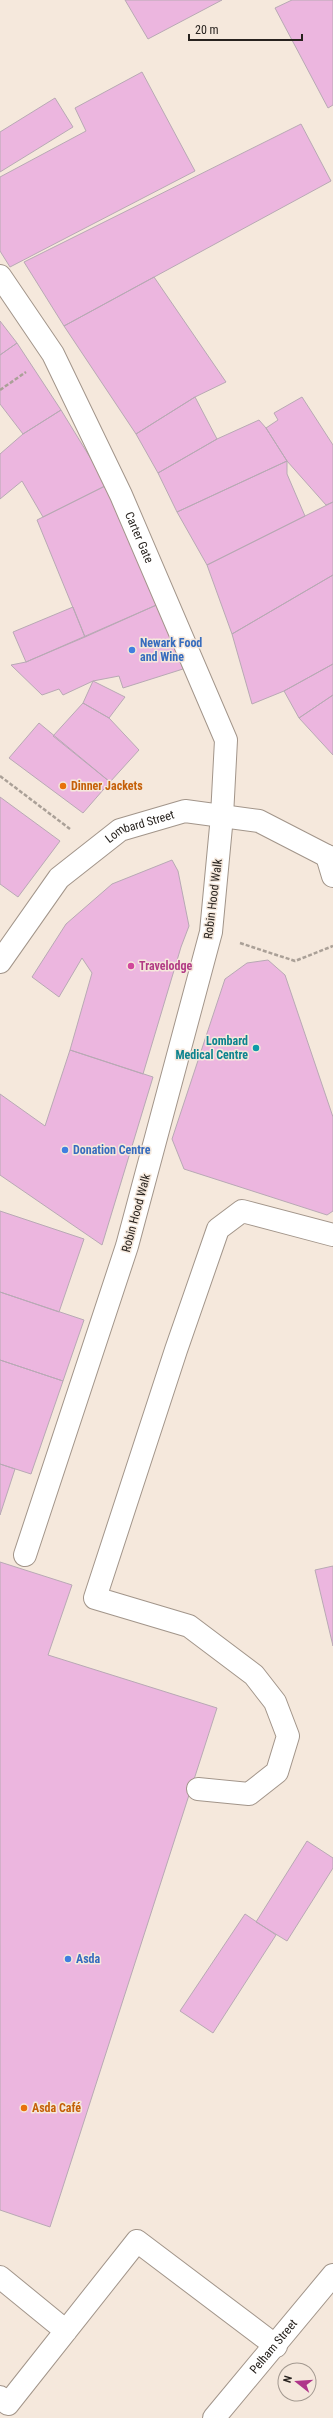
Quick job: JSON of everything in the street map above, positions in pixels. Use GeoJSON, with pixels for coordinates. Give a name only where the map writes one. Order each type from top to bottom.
{"type":"FeatureCollection","features":[{"type":"Feature","properties":{"kind":"street","name":"Carter Gate"},"geometry":{"type":"LineString","coordinates":[[0,276],[53,354],[121,495],[226,740],[222,816]]}},
{"type":"Feature","properties":{"kind":"street","name":"Lombard Street"},"geometry":{"type":"LineString","coordinates":[[0,962],[59,878],[120,830],[185,810],[259,821],[331,862]]}},
{"type":"Feature","properties":{"kind":"street","name":"Robin Hood Walk"},"geometry":{"type":"LineString","coordinates":[[25,1554],[128,1246],[211,932],[222,816]]}},
{"type":"Feature","properties":{"kind":"street"},"geometry":{"type":"LineString","coordinates":[[198,1789],[250,1794],[277,1772],[288,1736],[275,1702],[254,1675],[189,1626],[95,1598],[173,1357],[218,1229],[242,1211],[333,1235]]}},
{"type":"Feature","properties":{"kind":"street"},"geometry":{"type":"LineString","coordinates":[[0,2397],[8,2404],[137,2240],[276,2346]]}},
{"type":"Feature","properties":{"kind":"street","name":"Pelham Street"},"geometry":{"type":"LineString","coordinates":[[214,2418],[276,2346],[333,2275]]}},
{"type":"Feature","properties":{"kind":"street"},"geometry":{"type":"LineString","coordinates":[[0,2277],[66,2331]]}},
{"type":"Feature","properties":{"kind":"path"},"geometry":{"type":"LineString","coordinates":[[0,776],[96,849]]}},
{"type":"Feature","properties":{"kind":"path"},"geometry":{"type":"LineString","coordinates":[[211,932],[294,962],[333,946]]}},
{"type":"Feature","properties":{"kind":"building"},"geometry":{"type":"Polygon","coordinates":[[[125,0],[222,0],[148,39],[125,0]]]}},
{"type":"Feature","properties":{"kind":"building"},"geometry":{"type":"Polygon","coordinates":[[[292,0],[333,0],[333,105],[328,108],[275,8],[292,0]]]}},
{"type":"Feature","properties":{"kind":"building"},"geometry":{"type":"Polygon","coordinates":[[[142,72],[195,171],[10,267],[0,251],[0,177],[86,131],[75,108],[142,72]]]}},
{"type":"Feature","properties":{"kind":"building"},"geometry":{"type":"Polygon","coordinates":[[[55,98],[73,127],[0,172],[0,132],[55,98]]]}},
{"type":"Feature","properties":{"kind":"building"},"geometry":{"type":"Polygon","coordinates":[[[301,124],[331,181],[64,326],[24,262],[301,124]]]}},
{"type":"Feature","properties":{"kind":"building"},"geometry":{"type":"Polygon","coordinates":[[[154,277],[226,382],[195,397],[136,434],[64,326],[154,277]]]}},
{"type":"Feature","properties":{"kind":"building"},"geometry":{"type":"Polygon","coordinates":[[[0,321],[17,343],[0,355],[0,321]]]}},
{"type":"Feature","properties":{"kind":"building"},"geometry":{"type":"Polygon","coordinates":[[[17,343],[61,410],[23,434],[0,404],[0,355],[17,343]]]}},
{"type":"Feature","properties":{"kind":"building"},"geometry":{"type":"Polygon","coordinates":[[[195,397],[217,439],[158,473],[136,434],[195,397]]]}},
{"type":"Feature","properties":{"kind":"building"},"geometry":{"type":"Polygon","coordinates":[[[302,397],[333,445],[333,502],[326,505],[287,461],[266,428],[278,420],[274,413],[302,397]]]}},
{"type":"Feature","properties":{"kind":"building"},"geometry":{"type":"Polygon","coordinates":[[[61,410],[107,485],[43,517],[22,481],[0,499],[0,454],[23,434],[61,410]]]}},
{"type":"Feature","properties":{"kind":"building"},"geometry":{"type":"Polygon","coordinates":[[[259,420],[266,428],[287,461],[177,512],[158,473],[217,439],[259,420]]]}},
{"type":"Feature","properties":{"kind":"building"},"geometry":{"type":"Polygon","coordinates":[[[287,461],[287,474],[305,516],[207,565],[177,512],[287,461]]]}},
{"type":"Feature","properties":{"kind":"building"},"geometry":{"type":"Polygon","coordinates":[[[107,485],[161,603],[85,637],[37,520],[107,485]]]}},
{"type":"Feature","properties":{"kind":"building"},"geometry":{"type":"Polygon","coordinates":[[[333,502],[333,575],[232,634],[207,565],[333,502]]]}},
{"type":"Feature","properties":{"kind":"building"},"geometry":{"type":"Polygon","coordinates":[[[333,575],[333,664],[284,691],[252,704],[232,634],[333,575]]]}},
{"type":"Feature","properties":{"kind":"building"},"geometry":{"type":"Polygon","coordinates":[[[161,603],[183,669],[123,688],[119,676],[93,681],[63,695],[59,689],[42,695],[11,665],[26,662],[161,603]]]}},
{"type":"Feature","properties":{"kind":"building"},"geometry":{"type":"Polygon","coordinates":[[[73,607],[85,637],[26,662],[13,632],[73,607]]]}},
{"type":"Feature","properties":{"kind":"building"},"geometry":{"type":"Polygon","coordinates":[[[333,664],[333,695],[299,718],[284,691],[333,664]]]}},
{"type":"Feature","properties":{"kind":"building"},"geometry":{"type":"Polygon","coordinates":[[[93,681],[125,697],[109,718],[83,703],[93,681]]]}},
{"type":"Feature","properties":{"kind":"building"},"geometry":{"type":"Polygon","coordinates":[[[333,695],[333,755],[299,718],[333,695]]]}},
{"type":"Feature","properties":{"kind":"building"},"geometry":{"type":"Polygon","coordinates":[[[83,703],[109,718],[139,750],[110,782],[53,736],[83,703]]]}},
{"type":"Feature","properties":{"kind":"building"},"geometry":{"type":"Polygon","coordinates":[[[39,723],[110,782],[83,813],[9,758],[39,723]]]}},
{"type":"Feature","properties":{"kind":"building"},"geometry":{"type":"Polygon","coordinates":[[[0,797],[60,841],[18,897],[0,884],[0,797]]]}},
{"type":"Feature","properties":{"kind":"building","name":"Travelodge"},"geometry":{"type":"Polygon","coordinates":[[[172,860],[178,871],[189,926],[181,947],[143,1074],[70,1050],[92,973],[82,958],[59,997],[32,977],[66,924],[112,884],[172,860]]]}},
{"type":"Feature","properties":{"kind":"building","name":"Lombard Medical Centre"},"geometry":{"type":"Polygon","coordinates":[[[268,960],[285,975],[333,1117],[333,1211],[327,1215],[184,1169],[172,1139],[225,979],[247,963],[268,960]]]}},
{"type":"Feature","properties":{"kind":"building","name":"Donation Centre"},"geometry":{"type":"Polygon","coordinates":[[[70,1050],[153,1077],[102,1245],[0,1175],[0,1094],[45,1126],[70,1050]]]}},
{"type":"Feature","properties":{"kind":"building"},"geometry":{"type":"Polygon","coordinates":[[[0,1211],[84,1239],[59,1312],[0,1292],[0,1211]]]}},
{"type":"Feature","properties":{"kind":"building"},"geometry":{"type":"Polygon","coordinates":[[[0,1292],[84,1320],[63,1381],[0,1360],[0,1292]]]}},
{"type":"Feature","properties":{"kind":"building"},"geometry":{"type":"Polygon","coordinates":[[[0,1360],[63,1381],[31,1474],[0,1464],[0,1360]]]}},
{"type":"Feature","properties":{"kind":"building"},"geometry":{"type":"Polygon","coordinates":[[[0,1464],[15,1469],[0,1515],[0,1464]]]}},
{"type":"Feature","properties":{"kind":"building","name":"Asda"},"geometry":{"type":"Polygon","coordinates":[[[0,1562],[72,1585],[48,1655],[217,1708],[50,2227],[0,2210],[0,1562]]]}},
{"type":"Feature","properties":{"kind":"building"},"geometry":{"type":"Polygon","coordinates":[[[333,1566],[333,1646],[315,1570],[333,1566]]]}},
{"type":"Feature","properties":{"kind":"building"},"geometry":{"type":"Polygon","coordinates":[[[307,1841],[333,1858],[333,1868],[287,1941],[256,1922],[307,1841]]]}},
{"type":"Feature","properties":{"kind":"building"},"geometry":{"type":"Polygon","coordinates":[[[245,1914],[276,1935],[213,2033],[180,2011],[245,1914]]]}},
{"type":"Feature","properties":{"kind":"place","name":"Newark Food and Wine"},"geometry":{"type":"Point","coordinates":[132,650]}},
{"type":"Feature","properties":{"kind":"place","name":"Dinner Jackets"},"geometry":{"type":"Point","coordinates":[63,786]}},
{"type":"Feature","properties":{"kind":"place","name":"Travelodge"},"geometry":{"type":"Point","coordinates":[131,966]}},
{"type":"Feature","properties":{"kind":"place","name":"Lombard Medical Centre"},"geometry":{"type":"Point","coordinates":[256,1048]}},
{"type":"Feature","properties":{"kind":"place","name":"Donation Centre"},"geometry":{"type":"Point","coordinates":[65,1150]}},
{"type":"Feature","properties":{"kind":"place","name":"Asda"},"geometry":{"type":"Point","coordinates":[68,1959]}},
{"type":"Feature","properties":{"kind":"place","name":"Asda Café"},"geometry":{"type":"Point","coordinates":[24,2108]}}]}
